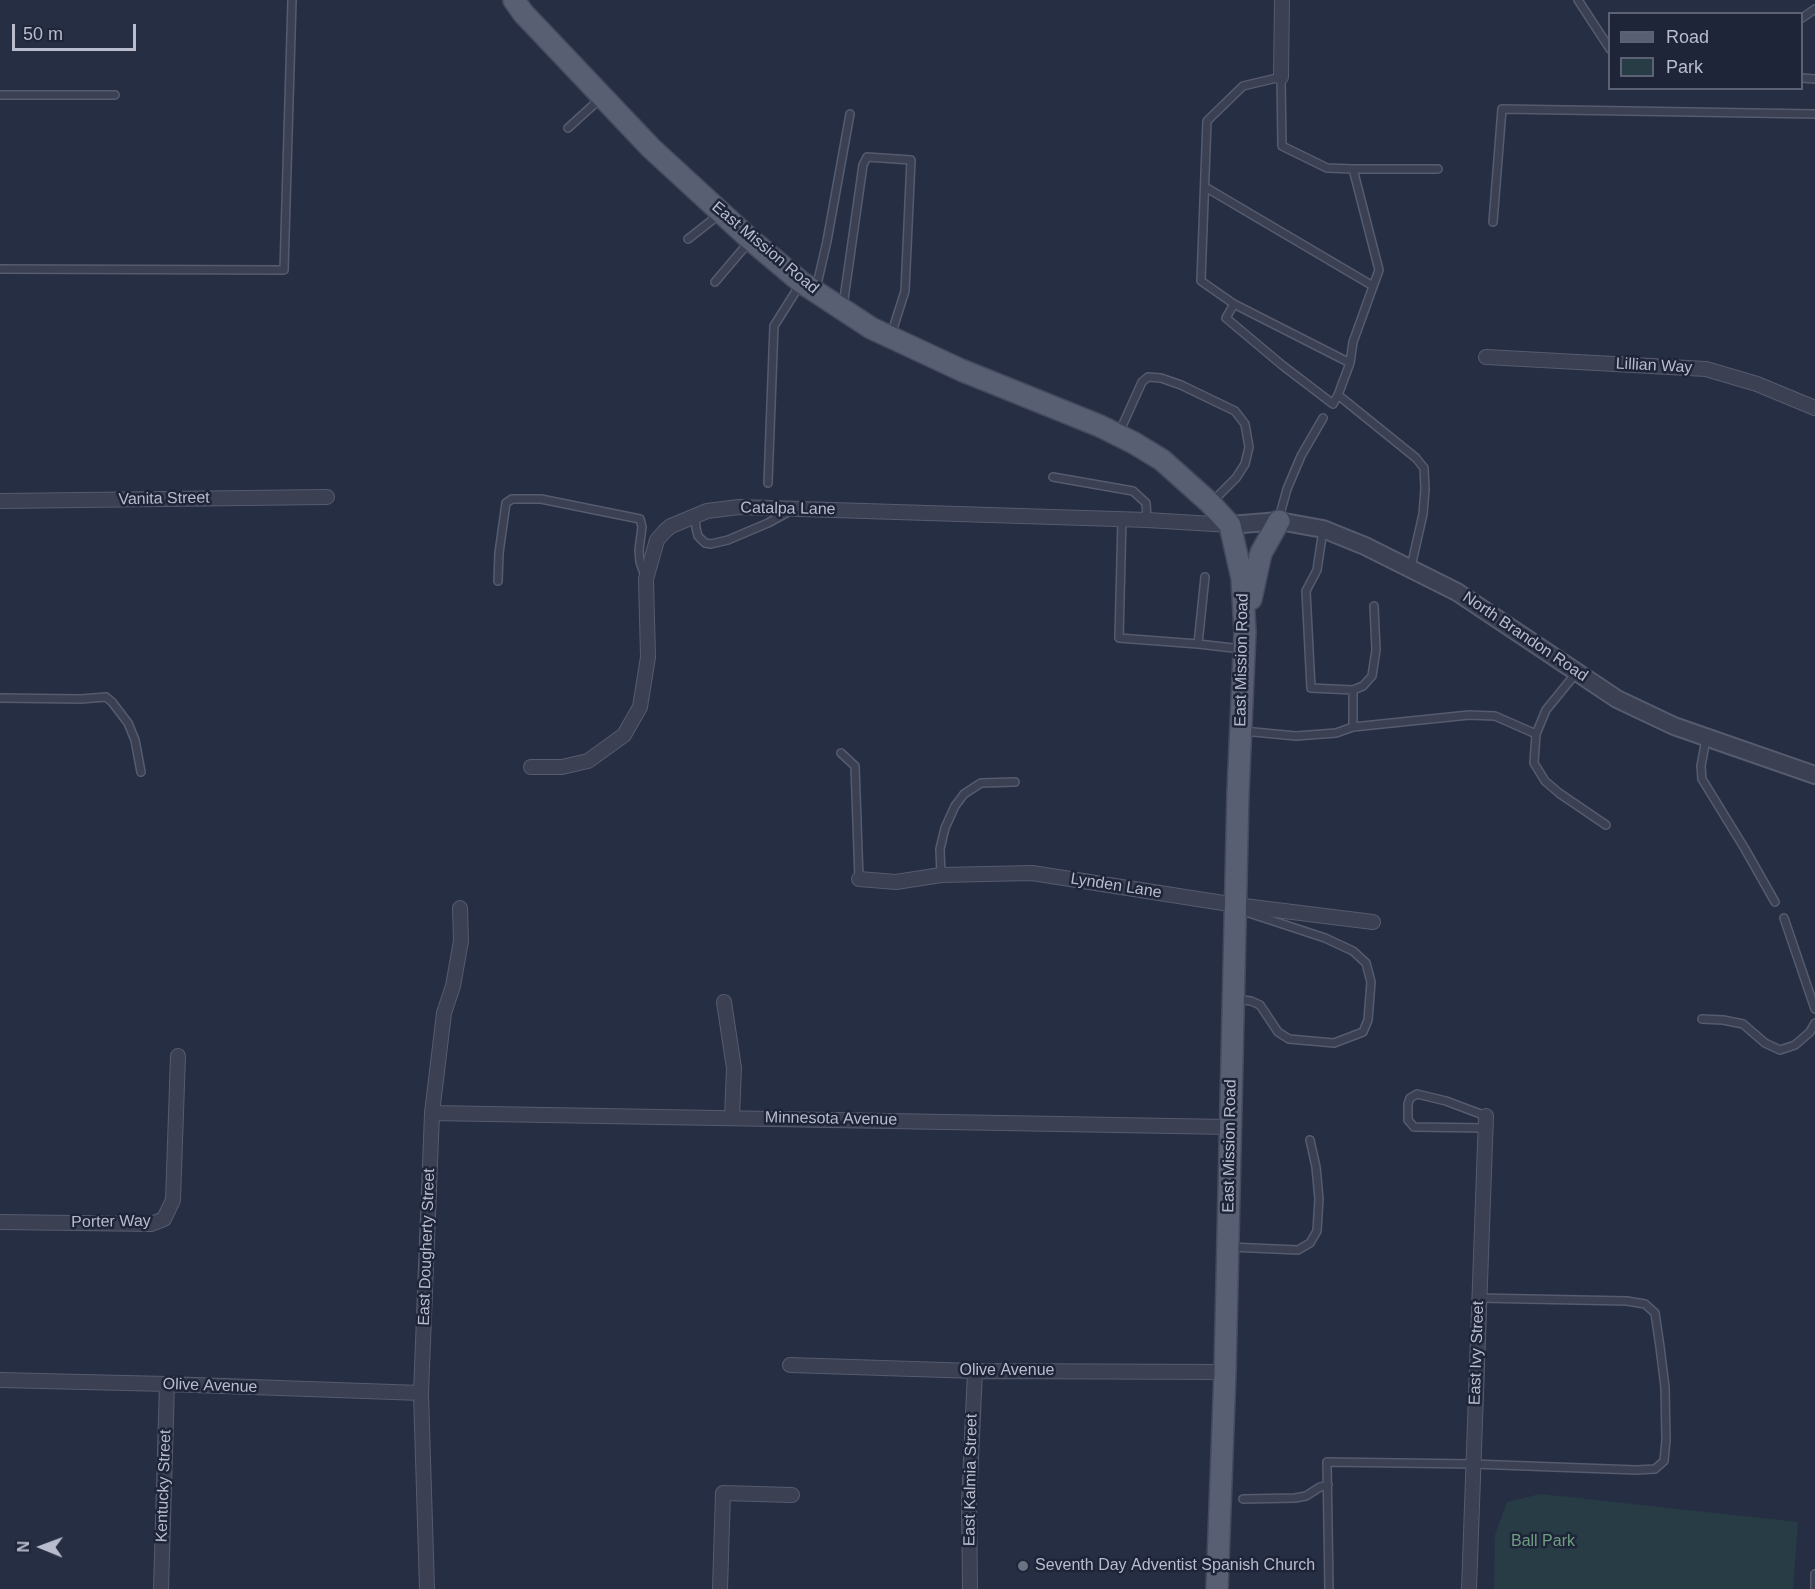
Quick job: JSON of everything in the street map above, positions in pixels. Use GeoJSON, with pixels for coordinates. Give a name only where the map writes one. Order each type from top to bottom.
{"type":"FeatureCollection","features":[{"type":"Feature","properties":{"kind":"main road","name":"East Mission Road"},"geometry":{"type":"LineString","coordinates":[[514,0],[523,13],[651,147],[751,240],[809,287],[871,328],[961,370],[1118,435],[1162,460],[1210,503],[1230,525],[1242,579],[1245,641],[1238,792],[1225,1372],[1217,1589]]}},
{"type":"Feature","properties":{"kind":"main road"},"geometry":{"type":"LineString","coordinates":[[1245,641],[1253,584],[1261,553],[1279,521]]}},
{"type":"Feature","properties":{"kind":"street"},"geometry":{"type":"LineString","coordinates":[[1281,77],[1282,0]]}},
{"type":"Feature","properties":{"kind":"street","name":"Lillian Way"},"geometry":{"type":"LineString","coordinates":[[1486,357],[1706,369],[1757,384],[1815,408]]}},
{"type":"Feature","properties":{"kind":"street","name":"Vanita Street"},"geometry":{"type":"LineString","coordinates":[[0,501],[327,497]]}},
{"type":"Feature","properties":{"kind":"street","name":"Catalpa Lane"},"geometry":{"type":"LineString","coordinates":[[531,767],[562,767],[588,761],[624,735],[640,707],[648,657],[646,579],[657,540],[671,526],[707,511],[739,507],[795,508],[1230,525]]}},
{"type":"Feature","properties":{"kind":"street","name":"North Brandon Road"},"geometry":{"type":"LineString","coordinates":[[1230,525],[1279,521],[1323,529],[1365,546],[1457,592],[1617,699],[1674,726],[1815,775]]}},
{"type":"Feature","properties":{"kind":"street","name":"Lynden Lane"},"geometry":{"type":"LineString","coordinates":[[859,879],[896,882],[941,875],[1032,873],[1236,908],[1373,922]]}},
{"type":"Feature","properties":{"kind":"street","name":"East Dougherty Street"},"geometry":{"type":"LineString","coordinates":[[427,1589],[421,1393],[432,1113],[444,1013],[453,986],[461,941],[460,908]]}},
{"type":"Feature","properties":{"kind":"street"},"geometry":{"type":"LineString","coordinates":[[724,1002],[734,1068],[732,1117]]}},
{"type":"Feature","properties":{"kind":"street","name":"Porter Way"},"geometry":{"type":"LineString","coordinates":[[0,1222],[151,1224],[164,1219],[173,1200],[178,1056]]}},
{"type":"Feature","properties":{"kind":"street","name":"Minnesota Avenue"},"geometry":{"type":"LineString","coordinates":[[432,1113],[1230,1127]]}},
{"type":"Feature","properties":{"kind":"street","name":"East Ivy Street"},"geometry":{"type":"LineString","coordinates":[[1469,1589],[1486,1122]]}},
{"type":"Feature","properties":{"kind":"street","name":"Olive Avenue"},"geometry":{"type":"LineString","coordinates":[[790,1365],[975,1371],[1225,1372]]}},
{"type":"Feature","properties":{"kind":"street","name":"East Kalmia Street"},"geometry":{"type":"LineString","coordinates":[[970,1589],[969,1502],[975,1371]]}},
{"type":"Feature","properties":{"kind":"street","name":"Olive Avenue"},"geometry":{"type":"LineString","coordinates":[[0,1380],[421,1393]]}},
{"type":"Feature","properties":{"kind":"street","name":"Kentucky Street"},"geometry":{"type":"LineString","coordinates":[[161,1589],[167,1384]]}},
{"type":"Feature","properties":{"kind":"street"},"geometry":{"type":"LineString","coordinates":[[720,1589],[723,1493],[792,1495]]}},
{"type":"Feature","properties":{"kind":"lane"},"geometry":{"type":"LineString","coordinates":[[0,269],[284,270],[292,0]]}},
{"type":"Feature","properties":{"kind":"lane"},"geometry":{"type":"LineString","coordinates":[[1578,0],[1608,47]]}},
{"type":"Feature","properties":{"kind":"lane"},"geometry":{"type":"LineString","coordinates":[[1350,363],[1234,304],[1201,281],[1207,121],[1243,86],[1281,77],[1282,146],[1327,168],[1438,169]]}},
{"type":"Feature","properties":{"kind":"lane"},"geometry":{"type":"LineString","coordinates":[[0,95],[116,95]]}},
{"type":"Feature","properties":{"kind":"lane"},"geometry":{"type":"LineString","coordinates":[[568,128],[603,97]]}},
{"type":"Feature","properties":{"kind":"lane"},"geometry":{"type":"LineString","coordinates":[[1493,222],[1502,109],[1815,114]]}},
{"type":"Feature","properties":{"kind":"lane"},"geometry":{"type":"LineString","coordinates":[[768,483],[774,326],[809,287],[827,241],[850,114]]}},
{"type":"Feature","properties":{"kind":"lane"},"geometry":{"type":"LineString","coordinates":[[843,309],[863,165],[867,157],[911,160],[904,291],[891,337]]}},
{"type":"Feature","properties":{"kind":"lane"},"geometry":{"type":"LineString","coordinates":[[1234,304],[1226,318],[1333,404],[1350,363],[1353,342],[1380,270],[1353,169]]}},
{"type":"Feature","properties":{"kind":"lane"},"geometry":{"type":"LineString","coordinates":[[1205,187],[1373,286]]}},
{"type":"Feature","properties":{"kind":"lane"},"geometry":{"type":"LineString","coordinates":[[688,239],[722,213]]}},
{"type":"Feature","properties":{"kind":"lane"},"geometry":{"type":"LineString","coordinates":[[715,282],[751,240]]}},
{"type":"Feature","properties":{"kind":"lane"},"geometry":{"type":"LineString","coordinates":[[1118,435],[1142,382],[1149,377],[1181,384],[1234,411],[1245,424],[1249,447],[1245,464],[1236,478],[1210,503]]}},
{"type":"Feature","properties":{"kind":"lane"},"geometry":{"type":"LineString","coordinates":[[1338,395],[1416,458],[1424,468],[1423,514],[1411,569]]}},
{"type":"Feature","properties":{"kind":"lane"},"geometry":{"type":"LineString","coordinates":[[1279,521],[1287,489],[1301,456],[1323,418]]}},
{"type":"Feature","properties":{"kind":"lane"},"geometry":{"type":"LineString","coordinates":[[1053,477],[1133,491],[1146,502],[1147,520]]}},
{"type":"Feature","properties":{"kind":"lane"},"geometry":{"type":"LineString","coordinates":[[498,581],[499,553],[506,503],[512,499],[542,499],[640,519],[642,527],[640,562],[646,579]]}},
{"type":"Feature","properties":{"kind":"lane"},"geometry":{"type":"LineString","coordinates":[[695,516],[698,536],[705,543],[711,544],[728,540],[768,523],[795,508]]}},
{"type":"Feature","properties":{"kind":"lane"},"geometry":{"type":"LineString","coordinates":[[1122,519],[1119,638],[1198,644],[1245,641]]}},
{"type":"Feature","properties":{"kind":"lane"},"geometry":{"type":"LineString","coordinates":[[1323,529],[1317,570],[1306,591],[1311,688],[1353,690],[1363,686],[1372,676],[1376,650],[1374,606]]}},
{"type":"Feature","properties":{"kind":"lane"},"geometry":{"type":"LineString","coordinates":[[1198,644],[1205,577]]}},
{"type":"Feature","properties":{"kind":"lane"},"geometry":{"type":"LineString","coordinates":[[1577,672],[1546,710],[1536,735],[1534,763],[1545,781],[1606,825]]}},
{"type":"Feature","properties":{"kind":"lane"},"geometry":{"type":"LineString","coordinates":[[1353,690],[1353,727]]}},
{"type":"Feature","properties":{"kind":"lane"},"geometry":{"type":"LineString","coordinates":[[0,698],[106,697],[128,723],[135,740],[141,772]]}},
{"type":"Feature","properties":{"kind":"lane"},"geometry":{"type":"LineString","coordinates":[[1240,731],[1296,736],[1336,733],[1353,727],[1469,716],[1495,716],[1536,735]]}},
{"type":"Feature","properties":{"kind":"lane"},"geometry":{"type":"LineString","coordinates":[[1706,736],[1701,766],[1702,779],[1775,902]]}},
{"type":"Feature","properties":{"kind":"lane"},"geometry":{"type":"LineString","coordinates":[[841,753],[855,766],[859,879]]}},
{"type":"Feature","properties":{"kind":"lane"},"geometry":{"type":"LineString","coordinates":[[941,875],[940,849],[954,806],[964,794],[981,783],[1015,782]]}},
{"type":"Feature","properties":{"kind":"lane"},"geometry":{"type":"LineString","coordinates":[[1234,999],[1251,1001],[1260,1005],[1278,1032],[1289,1039],[1334,1043],[1363,1032],[1368,1020],[1371,982],[1366,963],[1353,951],[1326,938],[1236,908]]}},
{"type":"Feature","properties":{"kind":"lane"},"geometry":{"type":"LineString","coordinates":[[1784,918],[1815,1009]]}},
{"type":"Feature","properties":{"kind":"lane"},"geometry":{"type":"LineString","coordinates":[[1702,1019],[1743,1024],[1765,1043],[1780,1050],[1795,1045],[1810,1032],[1815,1023]]}},
{"type":"Feature","properties":{"kind":"lane"},"geometry":{"type":"LineString","coordinates":[[1417,1094],[1446,1101],[1486,1122],[1414,1127],[1408,1120],[1408,1104],[1410,1098],[1417,1094]]}},
{"type":"Feature","properties":{"kind":"lane"},"geometry":{"type":"LineString","coordinates":[[1227,1247],[1298,1250],[1310,1243],[1317,1231],[1319,1199],[1316,1167],[1310,1140]]}},
{"type":"Feature","properties":{"kind":"lane"},"geometry":{"type":"LineString","coordinates":[[1329,1589],[1327,1462],[1655,1469],[1664,1461],[1665,1387],[1655,1313],[1644,1304],[1627,1301],[1479,1298]]}},
{"type":"Feature","properties":{"kind":"lane"},"geometry":{"type":"LineString","coordinates":[[1244,1499],[1306,1496],[1328,1485]]}},
{"type":"Feature","properties":{"kind":"lane"},"geometry":{"type":"LineString","coordinates":[[1815,1574],[1815,1589]]}},
{"type":"Feature","properties":{"kind":"green space","name":"Ball Park"},"geometry":{"type":"Polygon","coordinates":[[[1540,1494],[1798,1522],[1793,1589],[1494,1589],[1495,1535],[1507,1502],[1540,1494]]]}},
{"type":"Feature","properties":{"kind":"place","name":"Seventh Day Adventist Spanish Church"},"geometry":{"type":"Point","coordinates":[1023,1566]}}]}
